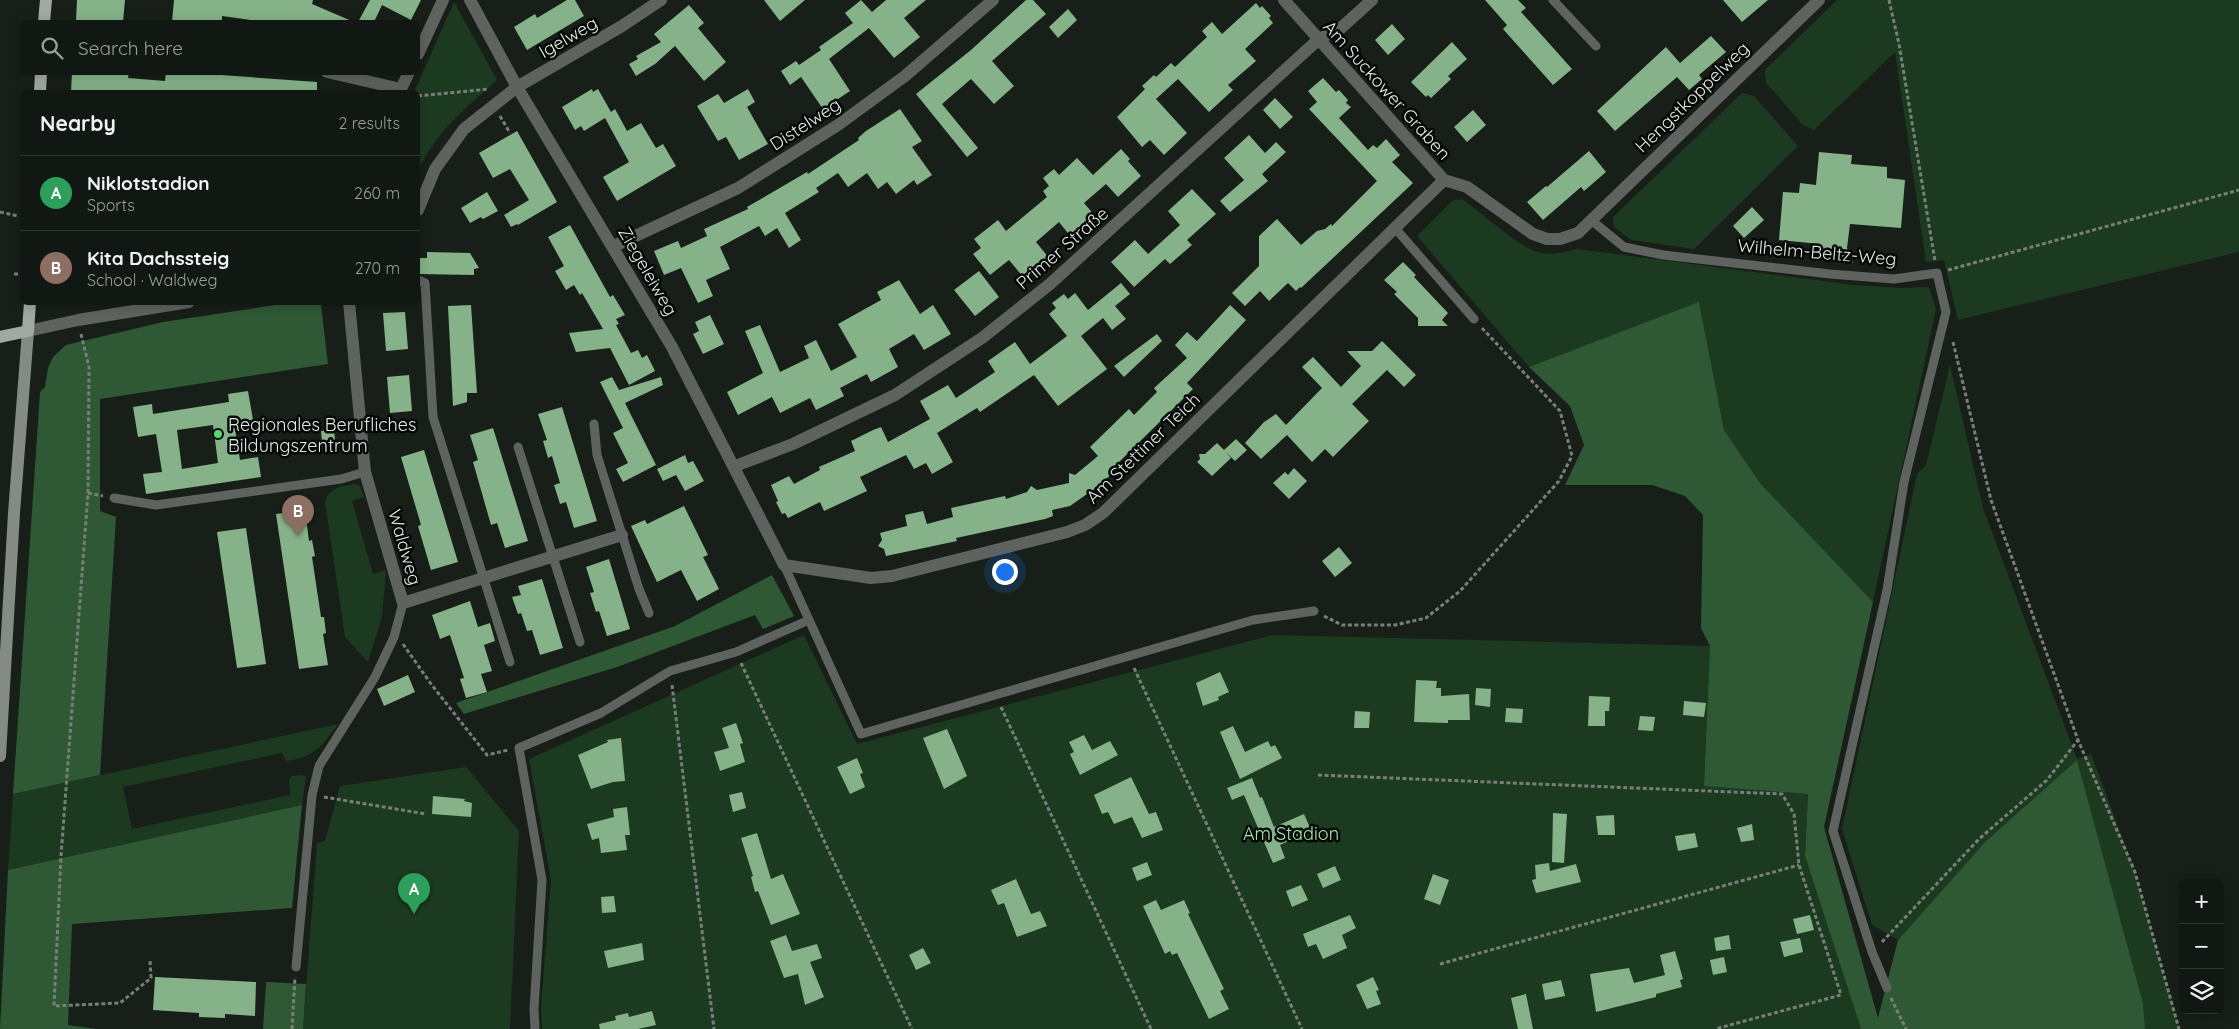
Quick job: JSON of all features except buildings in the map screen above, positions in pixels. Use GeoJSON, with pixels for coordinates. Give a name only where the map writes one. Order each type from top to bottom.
{"type":"FeatureCollection","features":[{"type":"Feature","properties":{"kind":"main road"},"geometry":{"type":"LineString","coordinates":[[44,20],[46,0]]}},
{"type":"Feature","properties":{"kind":"main road"},"geometry":{"type":"LineString","coordinates":[[40,90],[41,75]]}},
{"type":"Feature","properties":{"kind":"main road"},"geometry":{"type":"LineString","coordinates":[[0,756],[14,513],[30,305]]}},
{"type":"Feature","properties":{"kind":"main road"},"geometry":{"type":"LineString","coordinates":[[0,337],[28,331]]}},
{"type":"Feature","properties":{"kind":"street"},"geometry":{"type":"LineString","coordinates":[[420,50],[443,0]]}},
{"type":"Feature","properties":{"kind":"street","name":"Ziegeleiweg"},"geometry":{"type":"LineString","coordinates":[[470,0],[517,87],[614,246],[672,347],[735,466],[784,565]]}},
{"type":"Feature","properties":{"kind":"street","name":"Igelweg"},"geometry":{"type":"LineString","coordinates":[[517,87],[622,26],[661,0]]}},
{"type":"Feature","properties":{"kind":"street","name":"Distelweg"},"geometry":{"type":"LineString","coordinates":[[614,246],[738,188],[838,125],[905,76],[993,0]]}},
{"type":"Feature","properties":{"kind":"street","name":"Am Suckower Graben"},"geometry":{"type":"LineString","coordinates":[[1284,0],[1444,180]]}},
{"type":"Feature","properties":{"kind":"street","name":"Primer Straße"},"geometry":{"type":"LineString","coordinates":[[735,466],[793,444],[895,395],[982,338],[1050,284],[1319,39],[1341,28],[1372,0]]}},
{"type":"Feature","properties":{"kind":"street","name":"Hengstkoppelweg"},"geometry":{"type":"LineString","coordinates":[[1591,220],[1819,0]]}},
{"type":"Feature","properties":{"kind":"street"},"geometry":{"type":"LineString","coordinates":[[339,75],[396,90]]}},
{"type":"Feature","properties":{"kind":"street"},"geometry":{"type":"LineString","coordinates":[[400,90],[408,75]]}},
{"type":"Feature","properties":{"kind":"street"},"geometry":{"type":"LineString","coordinates":[[420,205],[435,169],[464,129],[517,87]]}},
{"type":"Feature","properties":{"kind":"street"},"geometry":{"type":"LineString","coordinates":[[1444,180],[1467,187],[1533,234],[1547,239],[1560,239],[1578,232],[1591,220]]}},
{"type":"Feature","properties":{"kind":"street","name":"Am Stettiner Teich"},"geometry":{"type":"LineString","coordinates":[[784,565],[871,578],[892,576],[1067,532],[1085,524],[1103,513],[1444,180]]}},
{"type":"Feature","properties":{"kind":"street"},"geometry":{"type":"LineString","coordinates":[[28,331],[78,320],[170,305]]}},
{"type":"Feature","properties":{"kind":"street","name":"Waldweg"},"geometry":{"type":"LineString","coordinates":[[350,305],[365,472],[403,603],[622,535]]}},
{"type":"Feature","properties":{"kind":"lane"},"geometry":{"type":"LineString","coordinates":[[1553,0],[1596,46]]}},
{"type":"Feature","properties":{"kind":"lane","name":"Wilhelm-Beltz-Weg"},"geometry":{"type":"LineString","coordinates":[[1591,220],[1624,246],[1663,255],[1830,274],[1894,279],[1937,273]]}},
{"type":"Feature","properties":{"kind":"lane"},"geometry":{"type":"LineString","coordinates":[[1395,228],[1474,319]]}},
{"type":"Feature","properties":{"kind":"lane"},"geometry":{"type":"LineString","coordinates":[[1887,988],[1872,952],[1833,831],[1887,590],[1904,482],[1946,312],[1937,273]]}},
{"type":"Feature","properties":{"kind":"lane"},"geometry":{"type":"LineString","coordinates":[[420,281],[425,283],[433,417],[510,662]]}},
{"type":"Feature","properties":{"kind":"lane"},"geometry":{"type":"LineString","coordinates":[[594,424],[598,455],[639,589],[649,613]]}},
{"type":"Feature","properties":{"kind":"lane"},"geometry":{"type":"LineString","coordinates":[[518,447],[580,642]]}},
{"type":"Feature","properties":{"kind":"lane"},"geometry":{"type":"LineString","coordinates":[[114,498],[156,505],[341,479],[365,472]]}},
{"type":"Feature","properties":{"kind":"lane"},"geometry":{"type":"LineString","coordinates":[[784,565],[861,734],[1253,620],[1314,611]]}},
{"type":"Feature","properties":{"kind":"lane"},"geometry":{"type":"LineString","coordinates":[[296,966],[312,795],[319,766],[375,677],[394,637],[403,603]]}},
{"type":"Feature","properties":{"kind":"lane"},"geometry":{"type":"LineString","coordinates":[[535,1029],[542,880],[519,748],[601,713],[670,672],[736,652],[809,620]]}},
{"type":"Feature","properties":{"kind":"path"},"geometry":{"type":"LineString","coordinates":[[1889,0],[1899,44],[1937,273],[2239,190]]}},
{"type":"Feature","properties":{"kind":"path"},"geometry":{"type":"LineString","coordinates":[[420,96],[492,89]]}},
{"type":"Feature","properties":{"kind":"path"},"geometry":{"type":"LineString","coordinates":[[499,113],[510,133]]}},
{"type":"Feature","properties":{"kind":"path"},"geometry":{"type":"LineString","coordinates":[[0,212],[18,216]]}},
{"type":"Feature","properties":{"kind":"path"},"geometry":{"type":"LineString","coordinates":[[14,274],[20,274]]}},
{"type":"Feature","properties":{"kind":"path"},"geometry":{"type":"LineString","coordinates":[[1314,611],[1342,625],[1395,624],[1426,618],[1460,591],[1559,481],[1572,456],[1560,411],[1474,319]]}},
{"type":"Feature","properties":{"kind":"path"},"geometry":{"type":"LineString","coordinates":[[78,320],[89,367],[88,494],[61,856],[54,1006],[120,1002],[150,978],[150,960]]}},
{"type":"Feature","properties":{"kind":"path"},"geometry":{"type":"LineString","coordinates":[[1952,340],[1991,500],[2078,740],[2135,872],[2179,1029]]}},
{"type":"Feature","properties":{"kind":"path"},"geometry":{"type":"LineString","coordinates":[[394,637],[406,646],[431,684],[487,754],[519,748]]}},
{"type":"Feature","properties":{"kind":"path"},"geometry":{"type":"LineString","coordinates":[[736,652],[912,1029]]}},
{"type":"Feature","properties":{"kind":"path"},"geometry":{"type":"LineString","coordinates":[[1128,656],[1302,1029]]}},
{"type":"Feature","properties":{"kind":"path"},"geometry":{"type":"LineString","coordinates":[[670,672],[714,1029]]}},
{"type":"Feature","properties":{"kind":"path"},"geometry":{"type":"LineString","coordinates":[[995,695],[1151,1029]]}},
{"type":"Feature","properties":{"kind":"path"},"geometry":{"type":"LineString","coordinates":[[1872,952],[1979,839],[2047,780],[2078,740]]}},
{"type":"Feature","properties":{"kind":"path"},"geometry":{"type":"LineString","coordinates":[[1318,775],[1782,794],[1794,814],[1799,865],[1841,995],[1715,1029]]}},
{"type":"Feature","properties":{"kind":"path"},"geometry":{"type":"LineString","coordinates":[[312,795],[426,814]]}},
{"type":"Feature","properties":{"kind":"path"},"geometry":{"type":"LineString","coordinates":[[1440,964],[1799,865]]}},
{"type":"Feature","properties":{"kind":"path"},"geometry":{"type":"LineString","coordinates":[[292,1029],[296,966]]}},
{"type":"Feature","properties":{"kind":"path"},"geometry":{"type":"LineString","coordinates":[[1887,988],[1906,1029]]}},
{"type":"Feature","properties":{"kind":"green space"},"geometry":{"type":"Polygon","coordinates":[[[1837,0],[2239,0],[2239,252],[1958,320],[1944,260],[1926,262],[1895,52],[1814,130],[1803,125],[1766,83],[1765,70],[1837,0]]]}},
{"type":"Feature","properties":{"kind":"green space"},"geometry":{"type":"Polygon","coordinates":[[[454,2],[497,80],[452,121],[434,144],[420,167],[420,90],[415,90],[454,2]]]}},
{"type":"Feature","properties":{"kind":"green space"},"geometry":{"type":"Polygon","coordinates":[[[1742,93],[1754,96],[1798,146],[1694,249],[1631,240],[1614,227],[1613,217],[1742,93]]]}},
{"type":"Feature","properties":{"kind":"green space"},"geometry":{"type":"Polygon","coordinates":[[[1462,199],[1512,238],[1533,250],[1546,254],[1577,249],[1854,285],[1900,288],[1929,287],[1936,309],[1873,602],[1760,483],[1724,430],[1699,303],[1529,367],[1417,236],[1452,201],[1462,199]]]}},
{"type":"Feature","properties":{"kind":"green space"},"geometry":{"type":"Polygon","coordinates":[[[1699,302],[1724,430],[1760,483],[1873,602],[1824,827],[1878,1018],[1898,940],[1985,842],[2077,760],[2143,1003],[2145,1029],[1861,1029],[1805,856],[1808,794],[1704,786],[1710,646],[1701,628],[1703,515],[1685,496],[1652,485],[1565,485],[1584,445],[1570,406],[1529,367],[1699,302]]]}},
{"type":"Feature","properties":{"kind":"green space"},"geometry":{"type":"Polygon","coordinates":[[[275,305],[321,305],[328,364],[100,399],[100,511],[116,517],[100,775],[13,794],[40,392],[45,387],[48,368],[53,357],[66,345],[163,322],[275,305]]]}},
{"type":"Feature","properties":{"kind":"green space"},"geometry":{"type":"Polygon","coordinates":[[[1950,365],[1983,508],[2077,759],[2091,754],[2135,872],[2179,1029],[2145,1029],[2143,1003],[2077,760],[1985,842],[1898,940],[1872,925],[1842,829],[1917,474],[1926,465],[1950,365]]]}},
{"type":"Feature","properties":{"kind":"green space"},"geometry":{"type":"Polygon","coordinates":[[[355,484],[360,486],[364,497],[352,501],[373,574],[385,570],[386,572],[382,616],[368,662],[345,637],[325,502],[329,493],[340,487],[355,484]]]}},
{"type":"Feature","properties":{"kind":"green space"},"geometry":{"type":"Polygon","coordinates":[[[772,575],[794,616],[763,629],[755,615],[617,667],[464,714],[456,703],[675,626],[772,575]]]}},
{"type":"Feature","properties":{"kind":"green space","name":"Am Stadion"},"geometry":{"type":"Polygon","coordinates":[[[804,635],[857,744],[1273,635],[1710,646],[1704,785],[1808,794],[1805,856],[1861,1029],[542,1029],[541,1007],[551,880],[529,759],[804,635]]]}},
{"type":"Feature","properties":{"kind":"green space"},"geometry":{"type":"Polygon","coordinates":[[[338,724],[317,749],[304,757],[286,761],[282,753],[123,787],[132,829],[290,795],[289,780],[292,776],[302,775],[306,777],[302,805],[8,870],[13,794],[338,724]]]}},
{"type":"Feature","properties":{"kind":"green space"},"geometry":{"type":"Polygon","coordinates":[[[466,767],[519,831],[510,1029],[303,1029],[317,843],[325,841],[340,786],[466,767]]]}},
{"type":"Feature","properties":{"kind":"green space"},"geometry":{"type":"Polygon","coordinates":[[[302,805],[292,908],[72,924],[68,1025],[96,1029],[0,1029],[8,870],[302,805]]]}},
{"type":"Feature","properties":{"kind":"green space"},"geometry":{"type":"Polygon","coordinates":[[[266,982],[306,984],[303,1029],[263,1029],[266,982]]]}},
{"type":"Feature","properties":{"kind":"place","name":"Regionales Berufliches Bildungszentrum"},"geometry":{"type":"Point","coordinates":[218,434]}},
{"type":"Feature","properties":{"kind":"place","name":"Kita Dachssteig"},"geometry":{"type":"Point","coordinates":[298,536]}},
{"type":"Feature","properties":{"kind":"place","name":"Niklotstadion"},"geometry":{"type":"Point","coordinates":[414,914]}}]}
